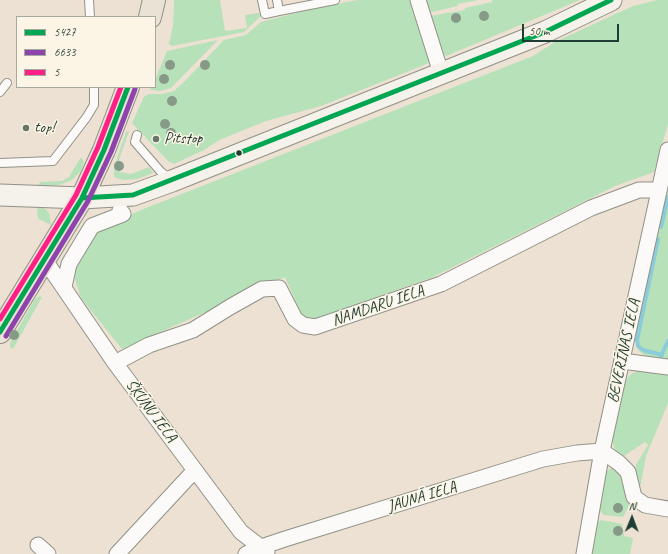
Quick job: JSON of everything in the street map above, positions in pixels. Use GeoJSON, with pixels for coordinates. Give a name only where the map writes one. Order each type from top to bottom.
{"type":"FeatureCollection","features":[{"type":"Feature","properties":{"kind":"main road"},"geometry":{"type":"LineString","coordinates":[[150,16],[154,0]]}},
{"type":"Feature","properties":{"kind":"main road"},"geometry":{"type":"LineString","coordinates":[[0,195],[82,198],[133,195],[172,181],[545,32],[611,0]]}},
{"type":"Feature","properties":{"kind":"main road"},"geometry":{"type":"LineString","coordinates":[[0,332],[82,198],[104,150],[128,88]]}},
{"type":"Feature","properties":{"kind":"street"},"geometry":{"type":"LineString","coordinates":[[418,0],[440,73]]}},
{"type":"Feature","properties":{"kind":"street","name":"BEVERĪNAS IELA"},"geometry":{"type":"LineString","coordinates":[[584,554],[602,451],[668,150]]}},
{"type":"Feature","properties":{"kind":"street","name":"NAMDARU IELA"},"geometry":{"type":"LineString","coordinates":[[115,363],[149,345],[193,330],[230,307],[262,290],[279,288],[295,319],[303,326],[315,327],[441,284],[591,208],[640,190],[659,190]]}},
{"type":"Feature","properties":{"kind":"street"},"geometry":{"type":"LineString","coordinates":[[64,287],[69,264],[92,226],[122,214],[120,210]]}},
{"type":"Feature","properties":{"kind":"street","name":"ŠĶŪŅU IELA"},"geometry":{"type":"LineString","coordinates":[[44,259],[115,363],[241,532],[265,551]]}},
{"type":"Feature","properties":{"kind":"street"},"geometry":{"type":"LineString","coordinates":[[622,361],[668,367]]}},
{"type":"Feature","properties":{"kind":"street"},"geometry":{"type":"LineString","coordinates":[[602,451],[619,463],[628,472],[634,497],[645,504],[668,509]]}},
{"type":"Feature","properties":{"kind":"street","name":"JAUNĀ IELA"},"geometry":{"type":"LineString","coordinates":[[246,554],[265,551],[543,459],[577,453],[602,451]]}},
{"type":"Feature","properties":{"kind":"street"},"geometry":{"type":"LineString","coordinates":[[117,554],[195,470]]}},
{"type":"Feature","properties":{"kind":"lane"},"geometry":{"type":"LineString","coordinates":[[89,0],[90,16]]}},
{"type":"Feature","properties":{"kind":"lane"},"geometry":{"type":"LineString","coordinates":[[262,0],[265,14],[335,0]]}},
{"type":"Feature","properties":{"kind":"lane"},"geometry":{"type":"LineString","coordinates":[[277,0],[279,11]]}},
{"type":"Feature","properties":{"kind":"lane"},"geometry":{"type":"LineString","coordinates":[[0,92],[7,83]]}},
{"type":"Feature","properties":{"kind":"lane"},"geometry":{"type":"LineString","coordinates":[[0,163],[53,161],[86,118],[94,105],[94,88]]}},
{"type":"Feature","properties":{"kind":"lane"},"geometry":{"type":"LineString","coordinates":[[137,135],[135,142],[161,172],[172,181]]}},
{"type":"Feature","properties":{"kind":"green space"},"geometry":{"type":"Polygon","coordinates":[[[174,0],[220,0],[225,31],[247,28],[245,15],[259,13],[261,16],[244,32],[172,46],[169,44],[173,26],[174,0]]]}},
{"type":"Feature","properties":{"kind":"green space"},"geometry":{"type":"Polygon","coordinates":[[[358,0],[411,0],[429,58],[429,63],[321,106],[266,121],[219,140],[204,150],[174,164],[168,161],[132,123],[144,97],[149,94],[162,94],[174,91],[224,40],[246,35],[261,22],[319,7],[358,0]]]}},
{"type":"Feature","properties":{"kind":"green space"},"geometry":{"type":"Polygon","coordinates":[[[424,0],[479,0],[457,4],[458,6],[427,13],[424,0]]]}},
{"type":"Feature","properties":{"kind":"green space"},"geometry":{"type":"Polygon","coordinates":[[[492,0],[580,0],[446,56],[442,52],[430,16],[465,10],[465,8],[492,2],[492,0]]]}},
{"type":"Feature","properties":{"kind":"green space"},"geometry":{"type":"Polygon","coordinates":[[[657,0],[668,0],[668,124],[654,172],[615,186],[431,278],[305,322],[285,277],[122,349],[81,298],[73,273],[75,262],[94,235],[106,226],[141,210],[533,56],[555,42],[633,6],[657,0]]]}},
{"type":"Feature","properties":{"kind":"green space"},"geometry":{"type":"Polygon","coordinates":[[[218,40],[171,88],[160,91],[150,90],[151,88],[156,88],[156,78],[167,51],[218,40]]]}},
{"type":"Feature","properties":{"kind":"green space"},"geometry":{"type":"Polygon","coordinates":[[[129,131],[119,160],[118,167],[120,172],[131,174],[149,167],[153,173],[137,179],[123,180],[114,177],[114,167],[126,132],[129,131]]]}},
{"type":"Feature","properties":{"kind":"green space"},"geometry":{"type":"Polygon","coordinates":[[[81,157],[84,162],[81,171],[72,180],[59,185],[38,187],[40,182],[62,181],[69,177],[81,157]]]}},
{"type":"Feature","properties":{"kind":"green space"},"geometry":{"type":"Polygon","coordinates":[[[668,179],[667,360],[651,358],[644,355],[638,350],[635,338],[668,179]]]}},
{"type":"Feature","properties":{"kind":"green space"},"geometry":{"type":"Polygon","coordinates":[[[38,205],[43,207],[49,213],[51,225],[39,219],[37,214],[38,205]]]}},
{"type":"Feature","properties":{"kind":"green space"},"geometry":{"type":"Polygon","coordinates":[[[39,296],[42,297],[13,349],[10,347],[10,343],[35,299],[39,296]]]}},
{"type":"Feature","properties":{"kind":"green space"},"geometry":{"type":"Polygon","coordinates":[[[640,369],[668,371],[668,403],[646,456],[640,488],[644,498],[642,498],[635,472],[636,465],[648,445],[645,442],[624,456],[617,455],[613,443],[613,430],[625,382],[630,375],[640,369]]]}},
{"type":"Feature","properties":{"kind":"green space"},"geometry":{"type":"Polygon","coordinates":[[[614,467],[624,473],[630,504],[623,517],[604,515],[600,511],[599,507],[605,473],[614,467]]]}},
{"type":"Feature","properties":{"kind":"green space"},"geometry":{"type":"Polygon","coordinates":[[[601,520],[622,524],[624,536],[633,538],[630,554],[592,554],[595,524],[601,520]]]}},
{"type":"Feature","properties":{"kind":"waterway"},"geometry":{"type":"LineString","coordinates":[[661,227],[668,197]]}},
{"type":"Feature","properties":{"kind":"waterway"},"geometry":{"type":"LineString","coordinates":[[658,239],[637,340],[638,346],[643,350],[662,355]]}},
{"type":"Feature","properties":{"kind":"waterway"},"geometry":{"type":"LineString","coordinates":[[661,356],[668,341]]}},
{"type":"Feature","properties":{"kind":"transit line","name":"5427"},"geometry":{"type":"LineString","coordinates":[[82,198],[133,195],[545,32],[611,0]]}},
{"type":"Feature","properties":{"kind":"transit line","name":"5"},"geometry":{"type":"LineString","coordinates":[[0,319],[76,195],[98,147],[121,88]]}},
{"type":"Feature","properties":{"kind":"transit line","name":"5427"},"geometry":{"type":"LineString","coordinates":[[0,332],[82,198],[104,150],[128,88]]}},
{"type":"Feature","properties":{"kind":"transit line","name":"6633"},"geometry":{"type":"LineString","coordinates":[[6,336],[88,201],[111,152],[135,89]]}},
{"type":"Feature","properties":{"kind":"place","name":"top!"},"geometry":{"type":"Point","coordinates":[26,128]}},
{"type":"Feature","properties":{"kind":"place","name":"Pitstop"},"geometry":{"type":"Point","coordinates":[156,139]}}]}
